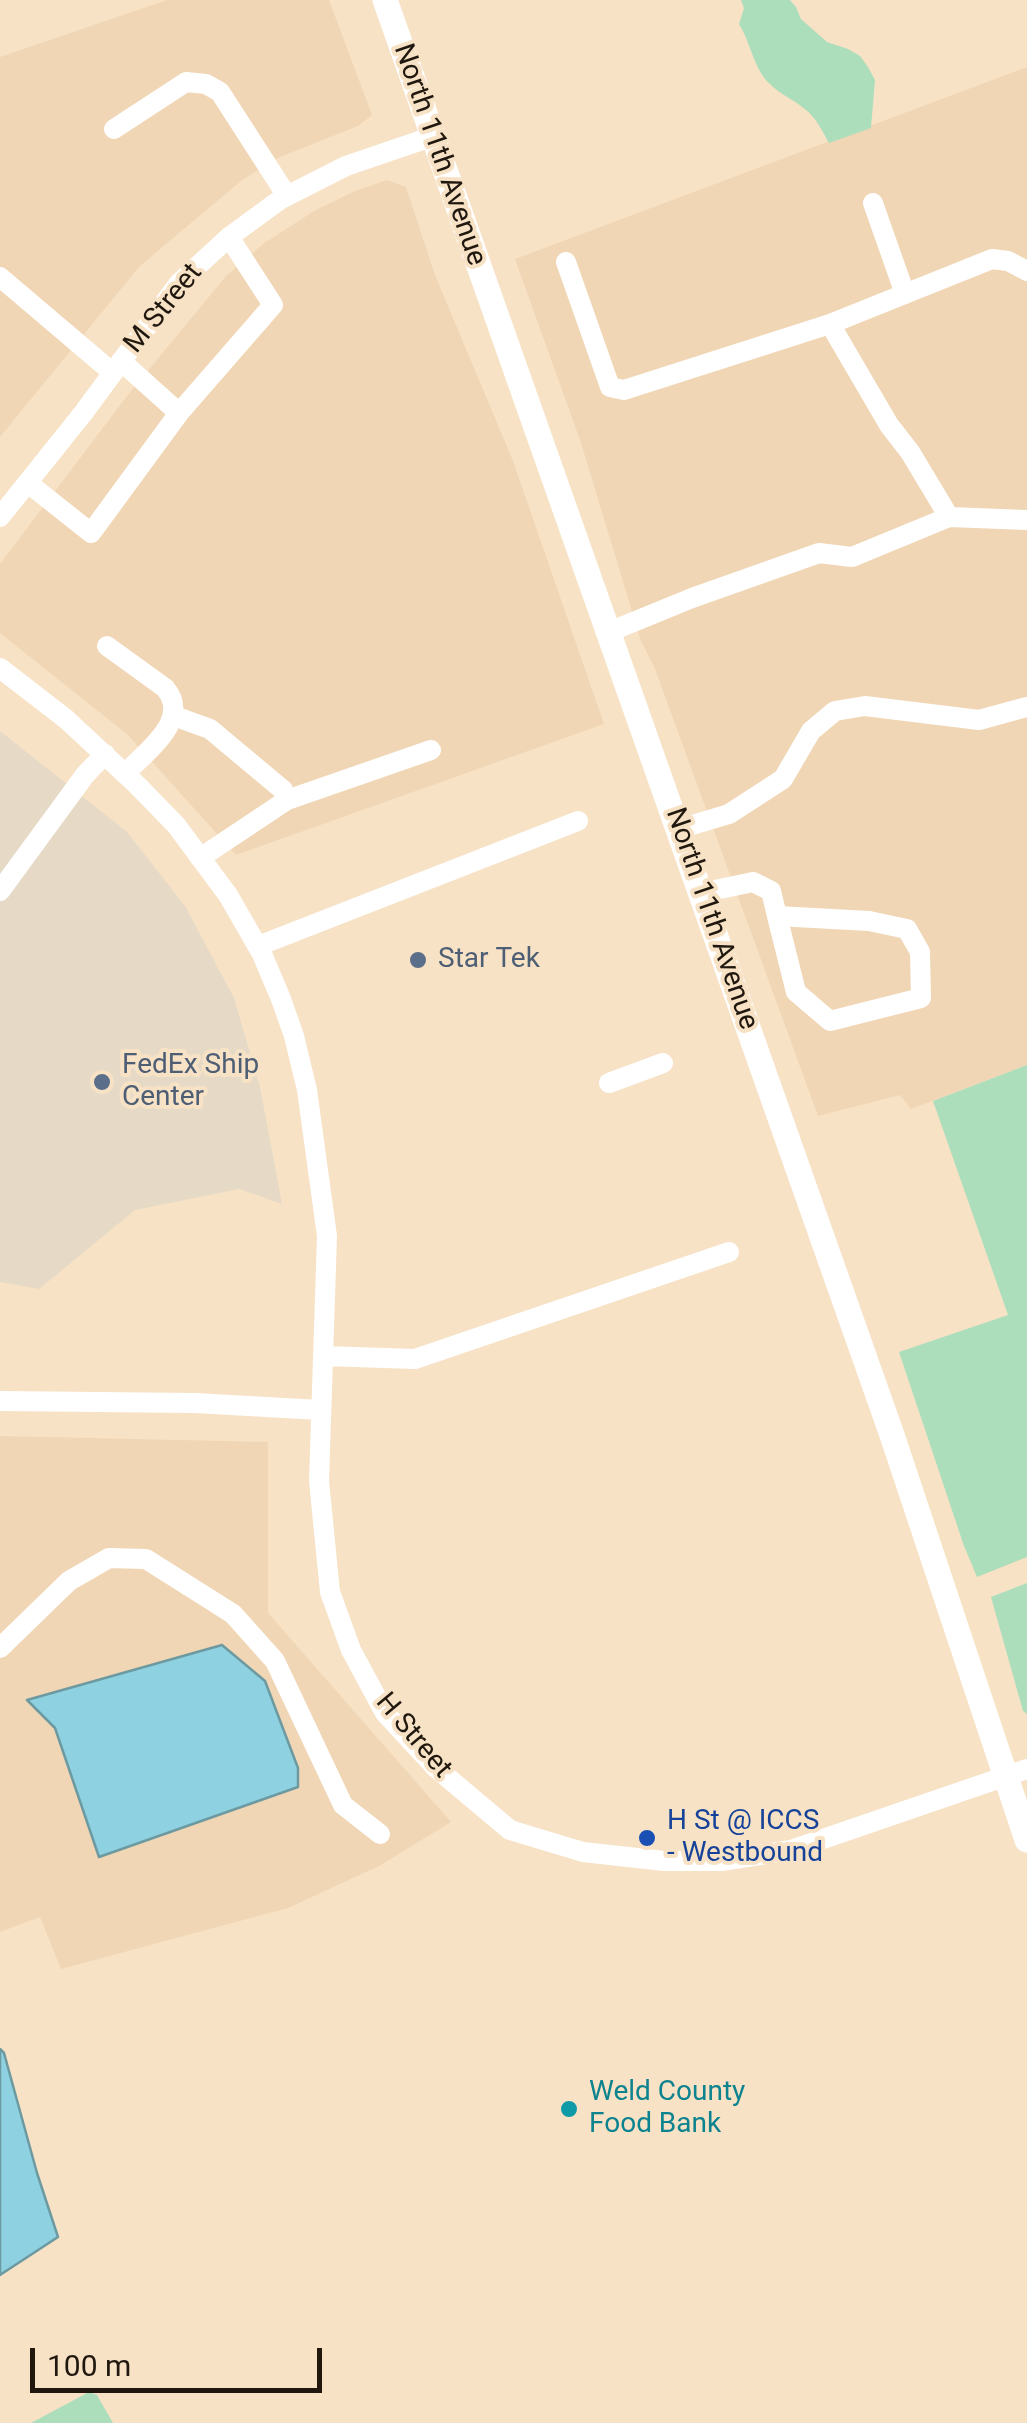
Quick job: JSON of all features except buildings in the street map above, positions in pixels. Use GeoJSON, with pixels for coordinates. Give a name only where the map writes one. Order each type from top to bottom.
{"type":"FeatureCollection","features":[{"type":"Feature","properties":{"kind":"main road","name":"North 11th Avenue"},"geometry":{"type":"LineString","coordinates":[[385,0],[892,1436],[1016,1772],[1027,1840]]}},
{"type":"Feature","properties":{"kind":"street"},"geometry":{"type":"LineString","coordinates":[[114,129],[186,82],[206,84],[220,92],[288,196]]}},
{"type":"Feature","properties":{"kind":"street","name":"M Street"},"geometry":{"type":"LineString","coordinates":[[0,518],[179,283],[229,237],[288,196],[346,166],[431,136]]}},
{"type":"Feature","properties":{"kind":"street"},"geometry":{"type":"LineString","coordinates":[[873,203],[905,294]]}},
{"type":"Feature","properties":{"kind":"street"},"geometry":{"type":"LineString","coordinates":[[28,483],[92,534],[179,413],[273,306],[229,237]]}},
{"type":"Feature","properties":{"kind":"street"},"geometry":{"type":"LineString","coordinates":[[566,262],[610,387],[624,390],[830,324],[992,259],[1027,270]]}},
{"type":"Feature","properties":{"kind":"street"},"geometry":{"type":"LineString","coordinates":[[0,277],[179,413]]}},
{"type":"Feature","properties":{"kind":"street"},"geometry":{"type":"LineString","coordinates":[[830,324],[949,518]]}},
{"type":"Feature","properties":{"kind":"street"},"geometry":{"type":"LineString","coordinates":[[609,632],[819,553],[852,557],[949,518],[1027,520]]}},
{"type":"Feature","properties":{"kind":"street"},"geometry":{"type":"LineString","coordinates":[[107,646],[172,696],[174,716],[170,727],[125,774]]}},
{"type":"Feature","properties":{"kind":"street","name":"H Street"},"geometry":{"type":"LineString","coordinates":[[0,668],[66,718],[176,825],[228,895],[258,946],[281,999],[307,1090],[327,1236],[319,1481],[330,1592],[351,1650],[386,1713],[434,1767],[510,1830],[583,1852],[664,1861],[722,1862],[791,1850],[1016,1772]]}},
{"type":"Feature","properties":{"kind":"street"},"geometry":{"type":"LineString","coordinates":[[679,829],[729,814],[783,780],[811,731],[835,711],[865,706],[980,720],[1027,707]]}},
{"type":"Feature","properties":{"kind":"street"},"geometry":{"type":"LineString","coordinates":[[174,716],[210,730],[283,790],[288,800]]}},
{"type":"Feature","properties":{"kind":"street"},"geometry":{"type":"LineString","coordinates":[[200,858],[288,800],[430,750]]}},
{"type":"Feature","properties":{"kind":"street"},"geometry":{"type":"LineString","coordinates":[[0,891],[85,775],[105,754]]}},
{"type":"Feature","properties":{"kind":"street"},"geometry":{"type":"LineString","coordinates":[[258,946],[578,822]]}},
{"type":"Feature","properties":{"kind":"street"},"geometry":{"type":"LineString","coordinates":[[702,893],[753,882],[772,891],[777,916],[796,992],[830,1021],[921,998],[920,952],[907,929],[869,921],[777,916]]}},
{"type":"Feature","properties":{"kind":"street"},"geometry":{"type":"LineString","coordinates":[[609,1083],[663,1063]]}},
{"type":"Feature","properties":{"kind":"street"},"geometry":{"type":"LineString","coordinates":[[324,1356],[415,1360],[729,1252]]}},
{"type":"Feature","properties":{"kind":"street"},"geometry":{"type":"LineString","coordinates":[[0,1400],[320,1410]]}},
{"type":"Feature","properties":{"kind":"street"},"geometry":{"type":"LineString","coordinates":[[0,1648],[69,1581],[109,1558],[146,1559],[232,1614],[275,1661],[343,1805],[380,1834]]}},
{"type":"Feature","properties":{"kind":"shaded area"},"geometry":{"type":"Polygon","coordinates":[[[167,0],[329,0],[372,115],[358,126],[280,157],[242,180],[139,267],[0,437],[0,57],[167,0]]]}},
{"type":"Feature","properties":{"kind":"shaded area"},"geometry":{"type":"Polygon","coordinates":[[[1027,67],[1027,1065],[911,1109],[900,1095],[818,1116],[655,669],[641,641],[581,443],[515,259],[1027,67]]]}},
{"type":"Feature","properties":{"kind":"shaded area"},"geometry":{"type":"Polygon","coordinates":[[[387,180],[406,187],[435,275],[513,461],[604,724],[236,855],[128,735],[0,633],[0,564],[127,396],[226,276],[263,244],[314,211],[387,180]]]}},
{"type":"Feature","properties":{"kind":"shaded area"},"geometry":{"type":"Polygon","coordinates":[[[0,731],[127,832],[185,906],[234,998],[260,1087],[282,1204],[239,1189],[135,1210],[39,1289],[0,1282],[0,731]]]}},
{"type":"Feature","properties":{"kind":"shaded area"},"geometry":{"type":"Polygon","coordinates":[[[0,1436],[268,1442],[268,1613],[451,1822],[379,1866],[288,1908],[61,1969],[40,1917],[0,1932],[0,1436]]]}},
{"type":"Feature","properties":{"kind":"green space"},"geometry":{"type":"Polygon","coordinates":[[[741,0],[790,0],[801,19],[827,42],[860,56],[875,80],[871,128],[829,143],[810,114],[762,75],[739,24],[744,8],[741,0]]]}},
{"type":"Feature","properties":{"kind":"green space"},"geometry":{"type":"Polygon","coordinates":[[[1027,1065],[1027,1557],[977,1577],[899,1352],[1008,1315],[933,1101],[1027,1065]]]}},
{"type":"Feature","properties":{"kind":"green space"},"geometry":{"type":"Polygon","coordinates":[[[1027,1583],[1027,1714],[991,1597],[1027,1583]]]}},
{"type":"Feature","properties":{"kind":"green space"},"geometry":{"type":"Polygon","coordinates":[[[89,2392],[97,2395],[113,2423],[31,2423],[89,2392]]]}},
{"type":"Feature","properties":{"kind":"water"},"geometry":{"type":"Polygon","coordinates":[[[222,1645],[265,1681],[298,1768],[298,1787],[99,1857],[55,1728],[27,1700],[222,1645]]]}},
{"type":"Feature","properties":{"kind":"water"},"geometry":{"type":"Polygon","coordinates":[[[0,2049],[58,2237],[0,2275],[0,2049]]]}},
{"type":"Feature","properties":{"kind":"place","name":"Star Tek"},"geometry":{"type":"Point","coordinates":[418,960]}},
{"type":"Feature","properties":{"kind":"place","name":"FedEx Ship Center"},"geometry":{"type":"Point","coordinates":[102,1082]}},
{"type":"Feature","properties":{"kind":"place","name":"H St @ ICCS - Westbound"},"geometry":{"type":"Point","coordinates":[647,1838]}},
{"type":"Feature","properties":{"kind":"place","name":"Weld County Food Bank"},"geometry":{"type":"Point","coordinates":[569,2109]}}]}
